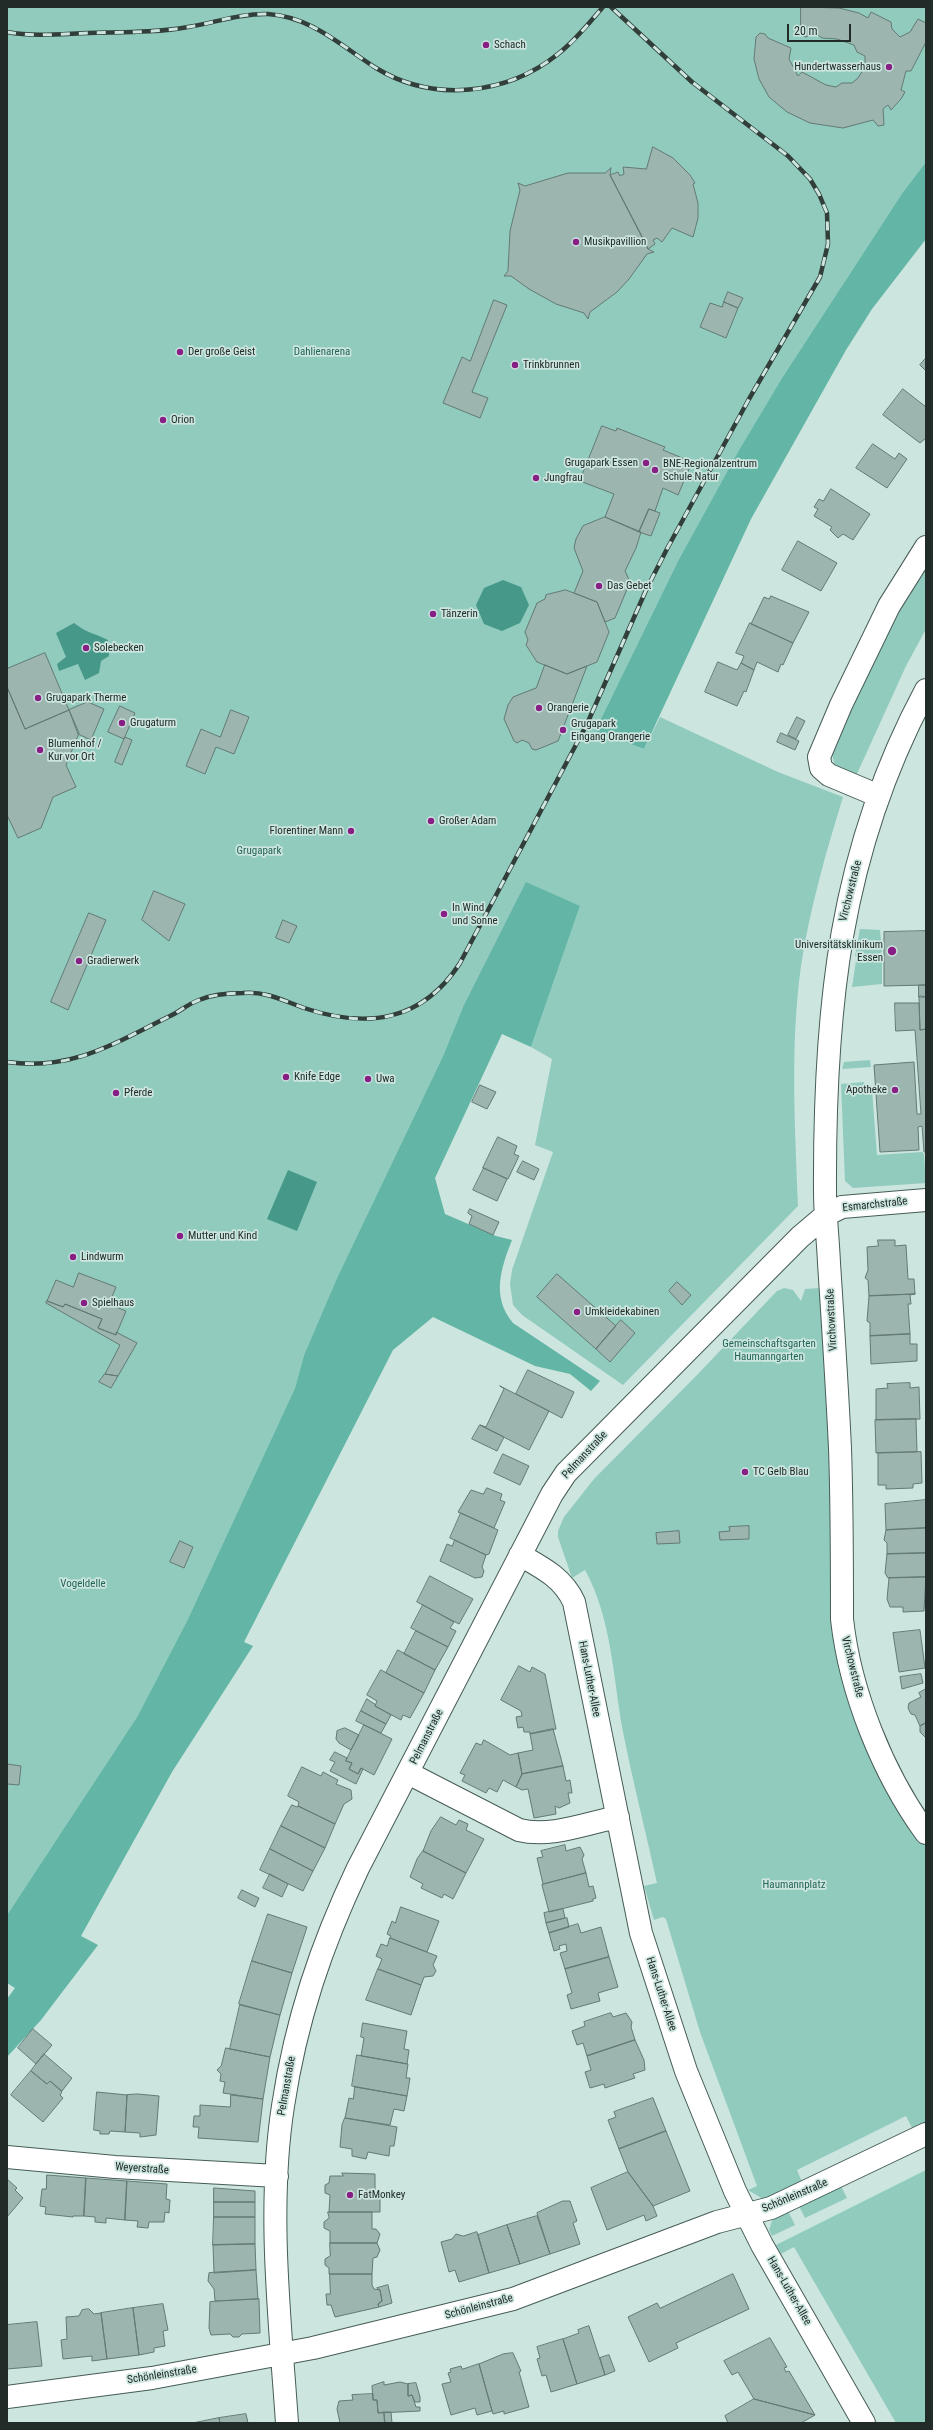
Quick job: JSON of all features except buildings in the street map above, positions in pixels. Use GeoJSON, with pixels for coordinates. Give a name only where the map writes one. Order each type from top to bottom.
{"type":"FeatureCollection","features":[{"type":"Feature","properties":{"kind":"street"},"geometry":{"type":"LineString","coordinates":[[879,796],[829,775],[821,768],[819,758],[841,705],[889,606],[926,547]]}},
{"type":"Feature","properties":{"kind":"street","name":"Virchowstraße"},"geometry":{"type":"LineString","coordinates":[[926,690],[902,735],[879,796],[853,877],[838,953],[828,1039],[826,1215],[840,1448],[842,1619],[845,1643],[864,1711],[888,1769],[926,1833]]}},
{"type":"Feature","properties":{"kind":"street","name":"Esmarchstraße"},"geometry":{"type":"LineString","coordinates":[[826,1215],[842,1207],[926,1200]]}},
{"type":"Feature","properties":{"kind":"street","name":"Pelmanstraße"},"geometry":{"type":"LineString","coordinates":[[287,2423],[276,2254],[277,2176],[283,2107],[296,2036],[312,1981],[331,1927],[352,1881],[520,1555],[552,1494],[566,1473],[800,1237],[826,1215]]}},
{"type":"Feature","properties":{"kind":"street","name":"Hans-Luther-Allee"},"geometry":{"type":"LineString","coordinates":[[520,1555],[552,1573],[565,1586],[574,1602],[641,1933],[686,2071],[735,2192],[762,2244],[863,2423]]}},
{"type":"Feature","properties":{"kind":"street","name":"Pelmanstraße"},"geometry":{"type":"LineString","coordinates":[[408,1773],[519,1830],[527,1832],[550,1832],[618,1817]]}},
{"type":"Feature","properties":{"kind":"street","name":"Schönleinstraße"},"geometry":{"type":"LineString","coordinates":[[7,2397],[152,2378],[283,2354],[385,2332],[513,2299],[717,2222],[771,2208],[789,2201],[926,2134]]}},
{"type":"Feature","properties":{"kind":"street","name":"Weyerstraße"},"geometry":{"type":"LineString","coordinates":[[7,2157],[115,2167],[277,2176]]}},
{"type":"Feature","properties":{"kind":"green space","name":"Grugapark"},"geometry":{"type":"Polygon","coordinates":[[[7,7],[926,7],[926,162],[903,192],[782,378],[739,450],[679,559],[595,731],[644,749],[660,717],[778,772],[843,797],[814,902],[801,966],[795,1026],[794,1056],[798,1206],[623,1385],[522,1315],[513,1305],[510,1284],[512,1270],[553,1152],[535,1145],[552,1059],[531,1047],[580,906],[463,1007],[443,1056],[337,1278],[304,1355],[295,1388],[187,1621],[137,1717],[7,1915],[7,7]]]}},
{"type":"Feature","properties":{"kind":"green space"},"geometry":{"type":"Polygon","coordinates":[[[926,563],[926,629],[906,666],[856,776],[835,767],[831,749],[891,620],[926,563]]]}},
{"type":"Feature","properties":{"kind":"green space"},"geometry":{"type":"Polygon","coordinates":[[[860,929],[880,930],[882,952],[869,958],[855,956],[860,929]]]}},
{"type":"Feature","properties":{"kind":"green space"},"geometry":{"type":"Polygon","coordinates":[[[882,957],[882,984],[852,987],[856,961],[864,963],[882,957]]]}},
{"type":"Feature","properties":{"kind":"green space"},"geometry":{"type":"Polygon","coordinates":[[[870,1060],[871,1067],[842,1069],[844,1062],[870,1060]]]}},
{"type":"Feature","properties":{"kind":"green space"},"geometry":{"type":"Polygon","coordinates":[[[864,1082],[865,1090],[872,1090],[877,1155],[922,1152],[924,1154],[926,1183],[853,1188],[845,1181],[841,1084],[864,1082]]]}},
{"type":"Feature","properties":{"kind":"green space","name":"Haumannplatz"},"geometry":{"type":"Polygon","coordinates":[[[784,1288],[793,1290],[801,1301],[805,1289],[820,1288],[838,1626],[917,1834],[926,1846],[926,2127],[914,2132],[906,2116],[797,2170],[804,2187],[763,2199],[748,2190],[757,2186],[700,2032],[666,1919],[663,1917],[654,1920],[644,1886],[657,1883],[623,1732],[610,1649],[601,1608],[585,1570],[572,1578],[558,1537],[558,1531],[564,1517],[594,1479],[697,1375],[777,1291],[784,1288]]]}},
{"type":"Feature","properties":{"kind":"green space"},"geometry":{"type":"Polygon","coordinates":[[[926,2170],[926,2423],[896,2423],[794,2247],[781,2254],[776,2245],[926,2170]]]}},
{"type":"Feature","properties":{"kind":"green space"},"geometry":{"type":"Polygon","coordinates":[[[841,2186],[847,2198],[805,2218],[799,2206],[841,2186]]]}},
{"type":"Feature","properties":{"kind":"green space"},"geometry":{"type":"Polygon","coordinates":[[[788,2211],[795,2225],[772,2236],[769,2230],[773,2218],[788,2211]]]}},
{"type":"Feature","properties":{"kind":"shaded area"},"geometry":{"type":"Polygon","coordinates":[[[926,162],[926,239],[872,309],[846,350],[751,519],[644,749],[595,731],[679,559],[739,450],[782,378],[903,192],[926,162]]]}},
{"type":"Feature","properties":{"kind":"shaded area"},"geometry":{"type":"Polygon","coordinates":[[[503,580],[521,587],[529,605],[520,623],[502,631],[484,624],[476,605],[484,588],[503,580]]]}},
{"type":"Feature","properties":{"kind":"shaded area","name":"Solebecken"},"geometry":{"type":"Polygon","coordinates":[[[74,623],[87,631],[108,640],[109,656],[101,661],[99,673],[85,680],[78,664],[59,671],[57,664],[66,657],[56,633],[74,623]]]}},
{"type":"Feature","properties":{"kind":"shaded area"},"geometry":{"type":"Polygon","coordinates":[[[526,882],[580,906],[531,1047],[502,1034],[435,1178],[445,1214],[496,1236],[512,1240],[504,1261],[500,1282],[500,1293],[506,1313],[513,1323],[600,1381],[591,1391],[570,1374],[535,1366],[433,1317],[393,1350],[244,1642],[253,1646],[172,1772],[81,1936],[98,1945],[41,2020],[7,2057],[7,1999],[15,1988],[7,1983],[7,1915],[137,1717],[187,1621],[295,1388],[304,1355],[337,1278],[443,1056],[463,1007],[526,882]]]}},
{"type":"Feature","properties":{"kind":"shaded area"},"geometry":{"type":"Polygon","coordinates":[[[288,1170],[317,1182],[297,1231],[267,1219],[288,1170]]]}},
{"type":"Feature","properties":{"kind":"railway"},"geometry":{"type":"LineString","coordinates":[[7,32],[17,34],[48,35],[151,31],[176,29],[248,15],[268,14],[284,16],[299,21],[325,34],[376,68],[398,79],[421,86],[445,90],[469,90],[493,86],[538,68],[558,54],[582,32],[603,7]]}},
{"type":"Feature","properties":{"kind":"railway"},"geometry":{"type":"LineString","coordinates":[[7,1062],[30,1064],[52,1063],[92,1053],[130,1036],[204,998],[227,994],[251,993],[267,995],[327,1015],[371,1019],[391,1016],[411,1009],[428,998],[445,983],[460,963],[587,724],[647,588],[668,547],[749,399],[820,277],[828,244],[827,213],[819,194],[810,179],[788,156],[692,82],[611,7]]}},
{"type":"Feature","properties":{"kind":"place","name":"Schach"},"geometry":{"type":"Point","coordinates":[486,45]}},
{"type":"Feature","properties":{"kind":"place","name":"Hundertwasserhaus"},"geometry":{"type":"Point","coordinates":[889,67]}},
{"type":"Feature","properties":{"kind":"place","name":"Musikpavillion"},"geometry":{"type":"Point","coordinates":[576,242]}},
{"type":"Feature","properties":{"kind":"place","name":"Der große Geist"},"geometry":{"type":"Point","coordinates":[180,352]}},
{"type":"Feature","properties":{"kind":"place","name":"Trinkbrunnen"},"geometry":{"type":"Point","coordinates":[515,365]}},
{"type":"Feature","properties":{"kind":"place","name":"Orion"},"geometry":{"type":"Point","coordinates":[163,420]}},
{"type":"Feature","properties":{"kind":"place","name":"Grugapark Essen"},"geometry":{"type":"Point","coordinates":[646,463]}},
{"type":"Feature","properties":{"kind":"place","name":"BNE-Regionalzentrum Schule Natur"},"geometry":{"type":"Point","coordinates":[655,470]}},
{"type":"Feature","properties":{"kind":"place","name":"Jungfrau"},"geometry":{"type":"Point","coordinates":[536,478]}},
{"type":"Feature","properties":{"kind":"place","name":"Das Gebet"},"geometry":{"type":"Point","coordinates":[599,586]}},
{"type":"Feature","properties":{"kind":"place","name":"Tänzerin"},"geometry":{"type":"Point","coordinates":[433,614]}},
{"type":"Feature","properties":{"kind":"place","name":"Solebecken"},"geometry":{"type":"Point","coordinates":[86,648]}},
{"type":"Feature","properties":{"kind":"place","name":"Grugapark Therme"},"geometry":{"type":"Point","coordinates":[38,698]}},
{"type":"Feature","properties":{"kind":"place","name":"Orangerie"},"geometry":{"type":"Point","coordinates":[539,708]}},
{"type":"Feature","properties":{"kind":"place","name":"Grugaturm"},"geometry":{"type":"Point","coordinates":[122,723]}},
{"type":"Feature","properties":{"kind":"place","name":"Grugapark Eingang Orangerie"},"geometry":{"type":"Point","coordinates":[563,730]}},
{"type":"Feature","properties":{"kind":"place","name":"Blumenhof / Kur vor Ort"},"geometry":{"type":"Point","coordinates":[40,750]}},
{"type":"Feature","properties":{"kind":"place","name":"Großer Adam"},"geometry":{"type":"Point","coordinates":[431,821]}},
{"type":"Feature","properties":{"kind":"place","name":"Florentiner Mann"},"geometry":{"type":"Point","coordinates":[351,831]}},
{"type":"Feature","properties":{"kind":"place","name":"In Wind und Sonne"},"geometry":{"type":"Point","coordinates":[444,914]}},
{"type":"Feature","properties":{"kind":"place","name":"Universitätsklinikum Essen"},"geometry":{"type":"Point","coordinates":[892,951]}},
{"type":"Feature","properties":{"kind":"place","name":"Gradierwerk"},"geometry":{"type":"Point","coordinates":[79,961]}},
{"type":"Feature","properties":{"kind":"place","name":"Knife Edge"},"geometry":{"type":"Point","coordinates":[286,1077]}},
{"type":"Feature","properties":{"kind":"place","name":"Uwa"},"geometry":{"type":"Point","coordinates":[368,1079]}},
{"type":"Feature","properties":{"kind":"place","name":"Apotheke"},"geometry":{"type":"Point","coordinates":[895,1090]}},
{"type":"Feature","properties":{"kind":"place","name":"Pferde"},"geometry":{"type":"Point","coordinates":[116,1093]}},
{"type":"Feature","properties":{"kind":"place","name":"Mutter und Kind"},"geometry":{"type":"Point","coordinates":[180,1236]}},
{"type":"Feature","properties":{"kind":"place","name":"Lindwurm"},"geometry":{"type":"Point","coordinates":[73,1257]}},
{"type":"Feature","properties":{"kind":"place","name":"Spielhaus"},"geometry":{"type":"Point","coordinates":[84,1303]}},
{"type":"Feature","properties":{"kind":"place","name":"Umkleidekabinen"},"geometry":{"type":"Point","coordinates":[577,1312]}},
{"type":"Feature","properties":{"kind":"place","name":"TC Gelb Blau"},"geometry":{"type":"Point","coordinates":[745,1472]}},
{"type":"Feature","properties":{"kind":"place","name":"FatMonkey"},"geometry":{"type":"Point","coordinates":[350,2195]}},
{"type":"Feature","properties":{"kind":"park label","name":"Dahlienarena"},"geometry":{"type":"Point","coordinates":[322,352]}},
{"type":"Feature","properties":{"kind":"park label","name":"Gemeinschaftsgarten Haumanngarten"},"geometry":{"type":"Point","coordinates":[769,1350]}},
{"type":"Feature","properties":{"kind":"park label","name":"Vogeldelle"},"geometry":{"type":"Point","coordinates":[83,1584]}}]}
